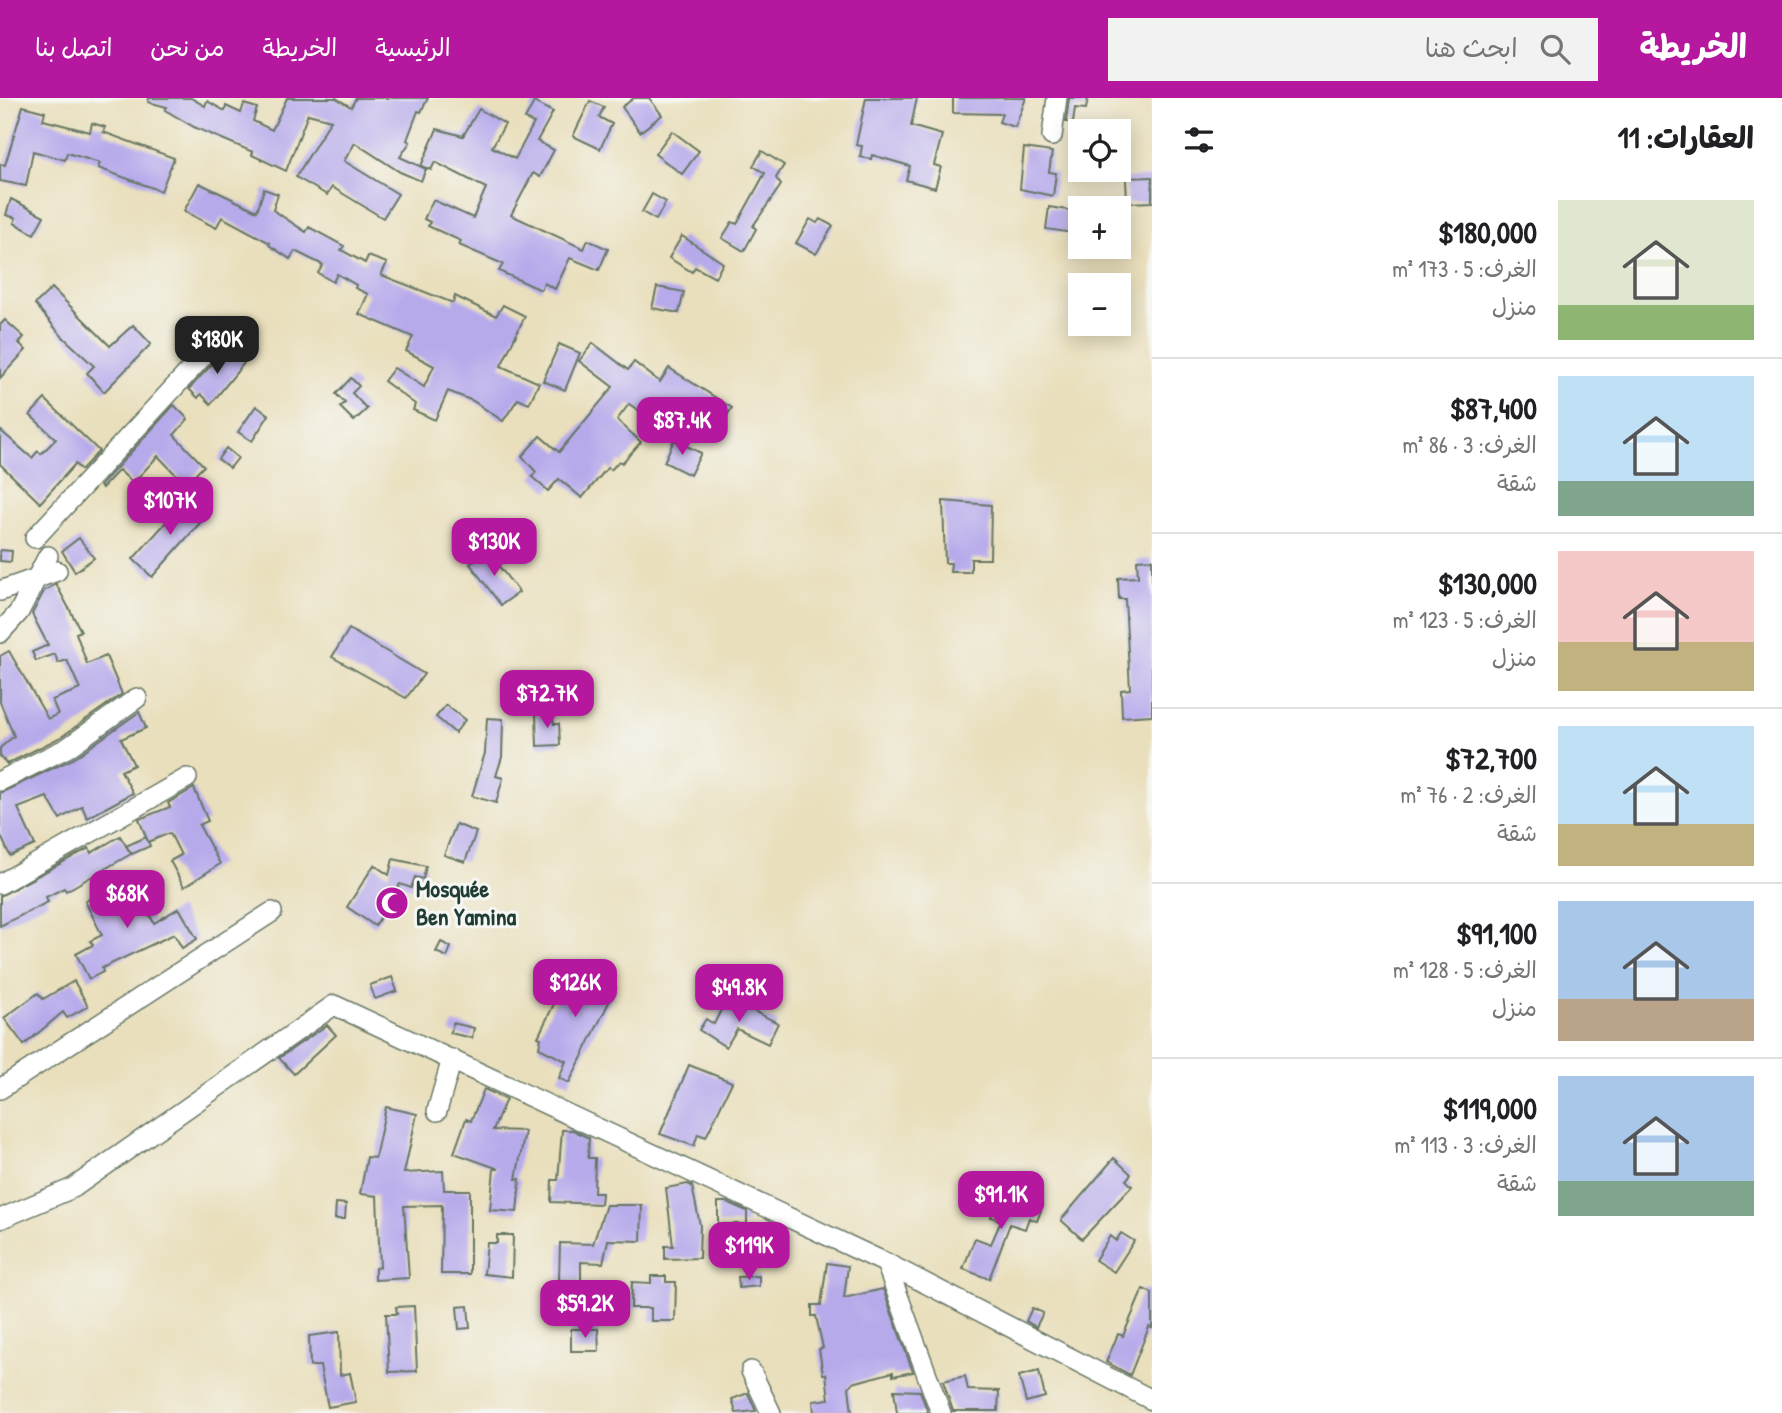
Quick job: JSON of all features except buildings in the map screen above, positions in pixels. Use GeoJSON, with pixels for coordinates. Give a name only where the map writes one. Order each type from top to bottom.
{"type":"FeatureCollection","features":[{"type":"Feature","properties":{"kind":"street"},"geometry":{"type":"LineString","coordinates":[[1052,136],[1057,98]]}},
{"type":"Feature","properties":{"kind":"street"},"geometry":{"type":"LineString","coordinates":[[35,538],[229,328]]}},
{"type":"Feature","properties":{"kind":"street"},"geometry":{"type":"LineString","coordinates":[[0,633],[19,612],[34,580],[52,564]]}},
{"type":"Feature","properties":{"kind":"street"},"geometry":{"type":"LineString","coordinates":[[0,591],[34,580]]}},
{"type":"Feature","properties":{"kind":"street"},"geometry":{"type":"LineString","coordinates":[[0,781],[67,748],[137,698]]}},
{"type":"Feature","properties":{"kind":"street"},"geometry":{"type":"LineString","coordinates":[[0,884],[187,778]]}},
{"type":"Feature","properties":{"kind":"street"},"geometry":{"type":"LineString","coordinates":[[0,1089],[272,912]]}},
{"type":"Feature","properties":{"kind":"street"},"geometry":{"type":"LineString","coordinates":[[0,1219],[73,1188],[334,1005],[886,1263],[1152,1400]]}},
{"type":"Feature","properties":{"kind":"street"},"geometry":{"type":"LineString","coordinates":[[437,1111],[452,1059]]}},
{"type":"Feature","properties":{"kind":"street"},"geometry":{"type":"LineString","coordinates":[[886,1263],[941,1413]]}},
{"type":"Feature","properties":{"kind":"street"},"geometry":{"type":"LineString","coordinates":[[751,1371],[771,1413]]}},
{"type":"Feature","properties":{"kind":"place","name":"Mosquée Ben Yamina"},"geometry":{"type":"Point","coordinates":[392,903]}}]}
